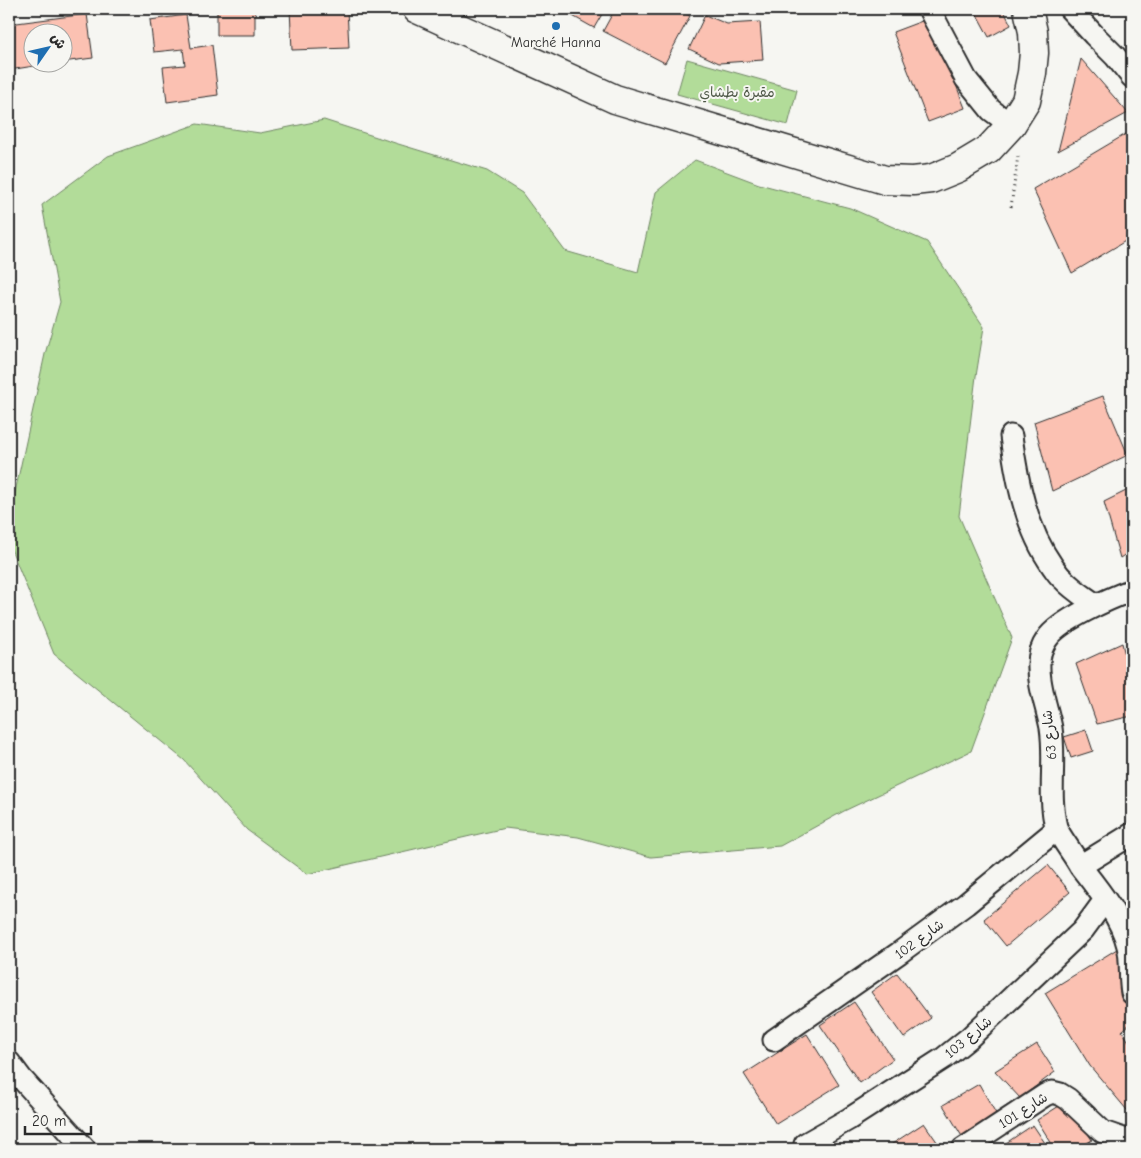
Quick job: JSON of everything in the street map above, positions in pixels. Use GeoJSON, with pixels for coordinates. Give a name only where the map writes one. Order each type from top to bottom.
{"type":"FeatureCollection","features":[{"type":"Feature","properties":{"kind":"main road"},"geometry":{"type":"LineString","coordinates":[[417,9],[616,98],[885,180],[913,181],[931,179],[958,168],[988,150],[1010,126],[1026,100],[1032,73],[1033,32],[1028,9]]}},
{"type":"Feature","properties":{"kind":"street"},"geometry":{"type":"LineString","coordinates":[[929,9],[966,79],[991,110],[1010,126]]}},
{"type":"Feature","properties":{"kind":"street"},"geometry":{"type":"LineString","coordinates":[[1070,9],[1115,56],[1132,77]]}},
{"type":"Feature","properties":{"kind":"street"},"geometry":{"type":"LineString","coordinates":[[1011,436],[1014,464],[1022,500],[1032,529],[1045,556],[1062,579],[1096,606]]}},
{"type":"Feature","properties":{"kind":"street","name":"شارع 63"},"geometry":{"type":"LineString","coordinates":[[1080,866],[1057,829],[1052,794],[1051,729],[1040,681],[1039,664],[1042,648],[1048,637],[1057,628],[1078,614],[1132,590]]}},
{"type":"Feature","properties":{"kind":"street","name":"شارع 102"},"geometry":{"type":"LineString","coordinates":[[774,1040],[900,953],[966,904],[1057,829]]}},
{"type":"Feature","properties":{"kind":"street"},"geometry":{"type":"LineString","coordinates":[[1132,834],[1080,866],[1124,930],[1129,948],[1132,993]]}},
{"type":"Feature","properties":{"kind":"street","name":"شارع 103"},"geometry":{"type":"LineString","coordinates":[[805,1144],[849,1119],[944,1058],[969,1038],[1082,930],[1105,900]]}},
{"type":"Feature","properties":{"kind":"street"},"geometry":{"type":"LineString","coordinates":[[9,1062],[84,1149]]}},
{"type":"Feature","properties":{"kind":"street","name":"شارع 101"},"geometry":{"type":"LineString","coordinates":[[963,1149],[1052,1092],[1068,1099],[1103,1132],[1132,1142]]}},
{"type":"Feature","properties":{"kind":"green space","name":"مقبرة بطشاي"},"geometry":{"type":"Polygon","coordinates":[[[687,59],[797,90],[788,125],[677,94],[687,59]]]}},
{"type":"Feature","properties":{"kind":"green space"},"geometry":{"type":"Polygon","coordinates":[[[324,120],[487,171],[522,193],[565,251],[638,272],[656,192],[695,160],[759,184],[850,208],[927,242],[984,327],[976,376],[959,516],[1012,638],[971,751],[844,811],[780,846],[651,857],[578,837],[505,828],[307,874],[247,830],[184,760],[54,654],[9,544],[9,520],[45,354],[60,302],[42,205],[108,156],[197,124],[260,133],[324,120]]]}},
{"type":"Feature","properties":{"kind":"building"},"geometry":{"type":"Polygon","coordinates":[[[217,9],[255,9],[255,35],[217,35],[217,9]]]}},
{"type":"Feature","properties":{"kind":"building"},"geometry":{"type":"Polygon","coordinates":[[[290,9],[347,9],[349,48],[292,50],[290,9]]]}},
{"type":"Feature","properties":{"kind":"building"},"geometry":{"type":"Polygon","coordinates":[[[560,9],[605,9],[594,28],[560,9]]]}},
{"type":"Feature","properties":{"kind":"building"},"geometry":{"type":"Polygon","coordinates":[[[615,9],[677,9],[690,16],[665,63],[603,31],[615,9]]]}},
{"type":"Feature","properties":{"kind":"building"},"geometry":{"type":"Polygon","coordinates":[[[974,9],[1003,9],[1011,25],[989,37],[974,9]]]}},
{"type":"Feature","properties":{"kind":"building"},"geometry":{"type":"Polygon","coordinates":[[[87,14],[93,58],[72,61],[72,22],[25,22],[87,14]]]}},
{"type":"Feature","properties":{"kind":"building"},"geometry":{"type":"Polygon","coordinates":[[[186,15],[191,48],[212,45],[218,95],[167,102],[163,67],[185,65],[183,49],[154,52],[150,20],[186,15]]]}},
{"type":"Feature","properties":{"kind":"building"},"geometry":{"type":"Polygon","coordinates":[[[705,15],[727,24],[760,22],[763,60],[719,63],[689,49],[705,15]]]}},
{"type":"Feature","properties":{"kind":"building"},"geometry":{"type":"Polygon","coordinates":[[[930,18],[965,108],[928,122],[893,32],[930,18]]]}},
{"type":"Feature","properties":{"kind":"building"},"geometry":{"type":"Polygon","coordinates":[[[22,22],[22,68],[9,70],[9,24],[22,22]]]}},
{"type":"Feature","properties":{"kind":"building"},"geometry":{"type":"Polygon","coordinates":[[[1081,59],[1128,113],[1058,151],[1081,59]]]}},
{"type":"Feature","properties":{"kind":"building"},"geometry":{"type":"Polygon","coordinates":[[[1131,131],[1132,237],[1072,273],[1033,189],[1131,131]]]}},
{"type":"Feature","properties":{"kind":"building"},"geometry":{"type":"Polygon","coordinates":[[[1103,396],[1128,455],[1052,491],[1034,422],[1103,396]]]}},
{"type":"Feature","properties":{"kind":"building"},"geometry":{"type":"Polygon","coordinates":[[[1132,488],[1132,550],[1120,558],[1104,502],[1132,488]]]}},
{"type":"Feature","properties":{"kind":"building"},"geometry":{"type":"Polygon","coordinates":[[[1122,643],[1132,684],[1132,716],[1097,724],[1076,664],[1122,643]]]}},
{"type":"Feature","properties":{"kind":"building"},"geometry":{"type":"Polygon","coordinates":[[[1086,730],[1093,751],[1071,758],[1064,737],[1086,730]]]}},
{"type":"Feature","properties":{"kind":"building"},"geometry":{"type":"Polygon","coordinates":[[[1048,865],[1070,892],[1006,946],[984,919],[1048,865]]]}},
{"type":"Feature","properties":{"kind":"building"},"geometry":{"type":"Polygon","coordinates":[[[1117,949],[1131,1023],[1122,1031],[1132,1046],[1132,1116],[1090,1066],[1045,993],[1117,949]]]}},
{"type":"Feature","properties":{"kind":"building"},"geometry":{"type":"Polygon","coordinates":[[[897,973],[931,1018],[904,1038],[871,992],[897,973]]]}},
{"type":"Feature","properties":{"kind":"building"},"geometry":{"type":"Polygon","coordinates":[[[854,1002],[893,1059],[860,1083],[820,1025],[854,1002]]]}},
{"type":"Feature","properties":{"kind":"building"},"geometry":{"type":"Polygon","coordinates":[[[807,1034],[839,1085],[776,1124],[744,1074],[807,1034]]]}},
{"type":"Feature","properties":{"kind":"building"},"geometry":{"type":"Polygon","coordinates":[[[1037,1044],[1055,1072],[1020,1098],[995,1071],[1037,1044]]]}},
{"type":"Feature","properties":{"kind":"building"},"geometry":{"type":"Polygon","coordinates":[[[979,1084],[998,1117],[963,1138],[943,1105],[979,1084]]]}},
{"type":"Feature","properties":{"kind":"building"},"geometry":{"type":"Polygon","coordinates":[[[1067,1101],[1092,1140],[1077,1149],[1055,1149],[1037,1120],[1067,1101]]]}},
{"type":"Feature","properties":{"kind":"building"},"geometry":{"type":"Polygon","coordinates":[[[924,1123],[942,1149],[886,1148],[924,1123]]]}},
{"type":"Feature","properties":{"kind":"building"},"geometry":{"type":"Polygon","coordinates":[[[1033,1125],[1049,1149],[997,1149],[1033,1125]]]}},
{"type":"Feature","properties":{"kind":"place","name":"Marché Hanna"},"geometry":{"type":"Point","coordinates":[556,26]}}]}
